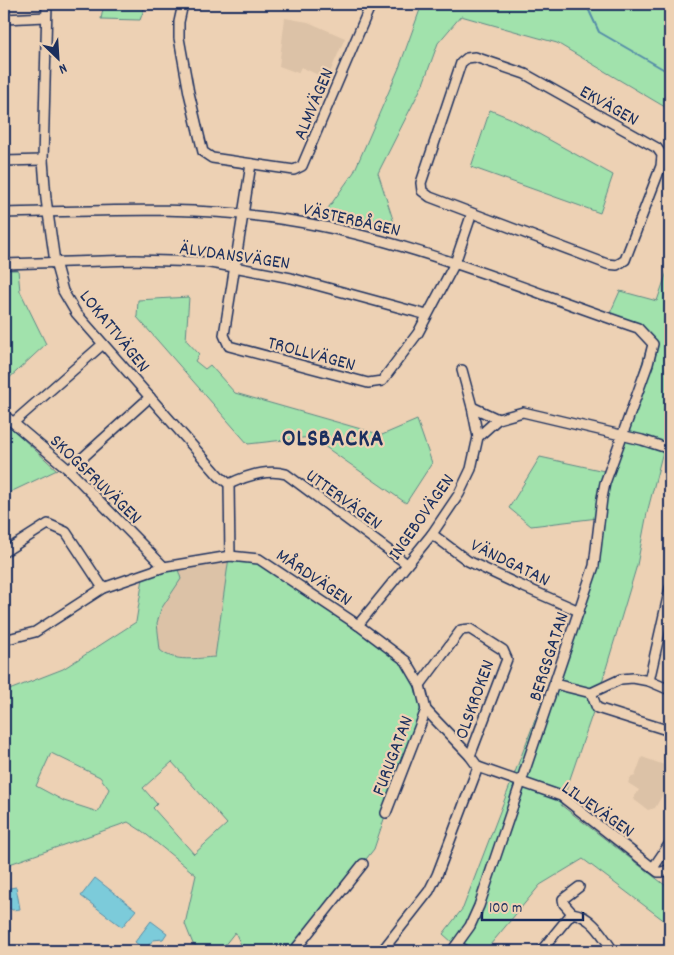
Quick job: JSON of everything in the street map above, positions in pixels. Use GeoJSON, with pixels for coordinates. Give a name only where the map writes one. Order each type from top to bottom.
{"type":"FeatureCollection","features":[{"type":"Feature","properties":{"kind":"street","name":"LOKATTVÄGEN"},"geometry":{"type":"LineString","coordinates":[[47,4],[43,160],[47,212],[55,262],[63,291],[76,313],[219,476],[229,484]]}},
{"type":"Feature","properties":{"kind":"street","name":"ALMVÄGEN"},"geometry":{"type":"LineString","coordinates":[[183,4],[179,22],[179,38],[189,93],[203,152],[212,158],[294,170],[302,166],[371,4]]}},
{"type":"Feature","properties":{"kind":"street"},"geometry":{"type":"LineString","coordinates":[[4,20],[46,17]]}},
{"type":"Feature","properties":{"kind":"street","name":"EKVÄGEN"},"geometry":{"type":"LineString","coordinates":[[475,57],[525,74],[657,148],[662,155],[661,166],[625,260],[617,265],[607,264],[472,213],[430,197],[422,191],[421,183],[461,63],[467,58],[475,57]]}},
{"type":"Feature","properties":{"kind":"street"},"geometry":{"type":"LineString","coordinates":[[4,161],[43,160]]}},
{"type":"Feature","properties":{"kind":"street"},"geometry":{"type":"LineString","coordinates":[[242,215],[251,164]]}},
{"type":"Feature","properties":{"kind":"street","name":"VÄSTERBÅGEN"},"geometry":{"type":"LineString","coordinates":[[4,212],[155,210],[242,215],[287,220],[347,231],[405,246],[455,262],[638,328],[653,344],[648,364]]}},
{"type":"Feature","properties":{"kind":"street"},"geometry":{"type":"LineString","coordinates":[[455,262],[472,213]]}},
{"type":"Feature","properties":{"kind":"street","name":"TROLLVÄGEN"},"geometry":{"type":"LineString","coordinates":[[242,215],[224,335],[229,346],[368,383],[382,381],[418,333],[455,262]]}},
{"type":"Feature","properties":{"kind":"street","name":"ÄLVDANSVÄGEN"},"geometry":{"type":"LineString","coordinates":[[4,264],[135,260],[204,262],[291,278],[427,315]]}},
{"type":"Feature","properties":{"kind":"street"},"geometry":{"type":"LineString","coordinates":[[14,422],[103,344]]}},
{"type":"Feature","properties":{"kind":"street","name":"BERGSGATAN"},"geometry":{"type":"LineString","coordinates":[[455,948],[470,926],[479,906],[579,612],[594,566],[605,484],[648,364]]}},
{"type":"Feature","properties":{"kind":"street"},"geometry":{"type":"LineString","coordinates":[[462,370],[478,437]]}},
{"type":"Feature","properties":{"kind":"street"},"geometry":{"type":"LineString","coordinates":[[68,470],[150,397]]}},
{"type":"Feature","properties":{"kind":"street"},"geometry":{"type":"LineString","coordinates":[[472,407],[498,418]]}},
{"type":"Feature","properties":{"kind":"street"},"geometry":{"type":"LineString","coordinates":[[478,437],[498,418],[523,412],[621,435],[670,449]]}},
{"type":"Feature","properties":{"kind":"street","name":"SKOGSFRUVÄGEN"},"geometry":{"type":"LineString","coordinates":[[4,415],[68,470],[164,567]]}},
{"type":"Feature","properties":{"kind":"street","name":"INGEBOVÄGEN"},"geometry":{"type":"LineString","coordinates":[[358,625],[432,534],[459,494],[471,469],[478,437]]}},
{"type":"Feature","properties":{"kind":"street","name":"UTTERVÄGEN"},"geometry":{"type":"LineString","coordinates":[[229,484],[242,478],[276,472],[286,474],[407,564]]}},
{"type":"Feature","properties":{"kind":"street"},"geometry":{"type":"LineString","coordinates":[[229,484],[230,556]]}},
{"type":"Feature","properties":{"kind":"street"},"geometry":{"type":"LineString","coordinates":[[4,552],[48,524],[66,532],[103,588]]}},
{"type":"Feature","properties":{"kind":"street","name":"VÄNDGATAN"},"geometry":{"type":"LineString","coordinates":[[432,534],[468,561],[579,612]]}},
{"type":"Feature","properties":{"kind":"street","name":"MÅRDVÄGEN"},"geometry":{"type":"LineString","coordinates":[[4,640],[35,632],[103,588],[164,567],[230,556],[259,559],[358,625],[406,661],[420,685],[426,710]]}},
{"type":"Feature","properties":{"kind":"street"},"geometry":{"type":"LineString","coordinates":[[649,681],[670,588]]}},
{"type":"Feature","properties":{"kind":"street","name":"OLSKROKEN"},"geometry":{"type":"LineString","coordinates":[[420,685],[462,630],[470,629],[503,650],[507,659],[470,756]]}},
{"type":"Feature","properties":{"kind":"street"},"geometry":{"type":"LineString","coordinates":[[555,684],[591,693],[621,680],[633,678],[649,681],[670,690]]}},
{"type":"Feature","properties":{"kind":"street"},"geometry":{"type":"LineString","coordinates":[[591,693],[597,708],[670,731]]}},
{"type":"Feature","properties":{"kind":"street"},"geometry":{"type":"LineString","coordinates":[[426,710],[470,756],[478,767],[522,782]]}},
{"type":"Feature","properties":{"kind":"street","name":"FURUGATAN"},"geometry":{"type":"LineString","coordinates":[[386,812],[426,710]]}},
{"type":"Feature","properties":{"kind":"street"},"geometry":{"type":"LineString","coordinates":[[382,951],[429,891],[437,875],[478,767]]}},
{"type":"Feature","properties":{"kind":"street","name":"LILJEVÄGEN"},"geometry":{"type":"LineString","coordinates":[[522,782],[561,796],[653,868]]}},
{"type":"Feature","properties":{"kind":"street"},"geometry":{"type":"LineString","coordinates":[[670,843],[653,868],[658,872],[670,869]]}},
{"type":"Feature","properties":{"kind":"street"},"geometry":{"type":"LineString","coordinates":[[294,951],[364,864]]}},
{"type":"Feature","properties":{"kind":"street"},"geometry":{"type":"LineString","coordinates":[[579,887],[563,898],[564,904],[598,929],[613,951]]}},
{"type":"Feature","properties":{"kind":"street"},"geometry":{"type":"LineString","coordinates":[[541,951],[577,914]]}},
{"type":"Feature","properties":{"kind":"street"},"geometry":{"type":"LineString","coordinates":[[455,948],[467,951]]}},
{"type":"Feature","properties":{"kind":"shaded area"},"geometry":{"type":"Polygon","coordinates":[[[285,18],[308,22],[345,38],[327,79],[301,67],[298,73],[279,66],[285,18]]]}},
{"type":"Feature","properties":{"kind":"shaded area"},"geometry":{"type":"Polygon","coordinates":[[[229,557],[215,657],[181,658],[165,655],[160,650],[157,623],[161,609],[181,579],[177,566],[229,557]]]}},
{"type":"Feature","properties":{"kind":"shaded area"},"geometry":{"type":"Polygon","coordinates":[[[642,757],[667,766],[670,775],[670,782],[655,808],[648,810],[633,799],[639,790],[628,783],[630,778],[635,776],[642,757]]]}},
{"type":"Feature","properties":{"kind":"green space"},"geometry":{"type":"Polygon","coordinates":[[[104,4],[146,4],[140,20],[101,19],[104,4]]]}},
{"type":"Feature","properties":{"kind":"green space"},"geometry":{"type":"Polygon","coordinates":[[[422,4],[670,4],[670,110],[557,43],[461,16],[438,43],[423,84],[378,173],[396,229],[324,214],[354,172],[399,68],[422,4]]]}},
{"type":"Feature","properties":{"kind":"green space"},"geometry":{"type":"Polygon","coordinates":[[[490,110],[510,118],[613,175],[600,213],[471,167],[490,110]]]}},
{"type":"Feature","properties":{"kind":"green space"},"geometry":{"type":"Polygon","coordinates":[[[670,263],[670,424],[647,513],[637,565],[593,712],[561,805],[670,889],[670,925],[583,859],[540,885],[485,951],[462,951],[443,934],[463,908],[594,566],[598,518],[531,526],[509,508],[540,457],[609,472],[648,344],[637,331],[607,320],[620,291],[657,301],[670,263]]]}},
{"type":"Feature","properties":{"kind":"green space"},"geometry":{"type":"Polygon","coordinates":[[[4,270],[18,270],[20,291],[46,344],[4,383],[4,270]]]}},
{"type":"Feature","properties":{"kind":"green space"},"geometry":{"type":"Polygon","coordinates":[[[189,297],[186,340],[199,354],[195,361],[205,369],[210,365],[235,393],[382,435],[417,420],[432,463],[406,503],[311,437],[248,444],[137,317],[138,300],[189,297]]]}},
{"type":"Feature","properties":{"kind":"green space"},"geometry":{"type":"Polygon","coordinates":[[[4,424],[11,428],[57,470],[4,495],[4,424]]]}},
{"type":"Feature","properties":{"kind":"green space"},"geometry":{"type":"Polygon","coordinates":[[[229,557],[259,559],[406,661],[426,710],[374,849],[294,951],[244,951],[235,932],[220,951],[203,951],[193,944],[185,924],[196,875],[142,831],[128,822],[4,866],[4,692],[63,669],[136,622],[143,578],[177,566],[181,579],[161,609],[157,623],[160,650],[172,657],[179,658],[215,657],[229,557]],[[51,753],[36,786],[64,801],[98,812],[109,789],[100,777],[51,753]],[[172,762],[143,788],[157,804],[153,808],[194,854],[227,824],[172,762]]]}},
{"type":"Feature","properties":{"kind":"water"},"geometry":{"type":"Polygon","coordinates":[[[95,878],[136,910],[122,927],[81,896],[95,878]]]}},
{"type":"Feature","properties":{"kind":"water"},"geometry":{"type":"Polygon","coordinates":[[[16,887],[20,909],[12,910],[4,904],[4,889],[16,887]]]}},
{"type":"Feature","properties":{"kind":"water"},"geometry":{"type":"Polygon","coordinates":[[[151,921],[167,933],[163,939],[153,940],[145,950],[135,942],[151,921]]]}},
{"type":"Feature","properties":{"kind":"waterway"},"geometry":{"type":"LineString","coordinates":[[586,4],[599,32],[670,73]]}},
{"type":"Feature","properties":{"kind":"district","name":"OLSBACKA"},"geometry":{"type":"Point","coordinates":[333,437]}}]}
